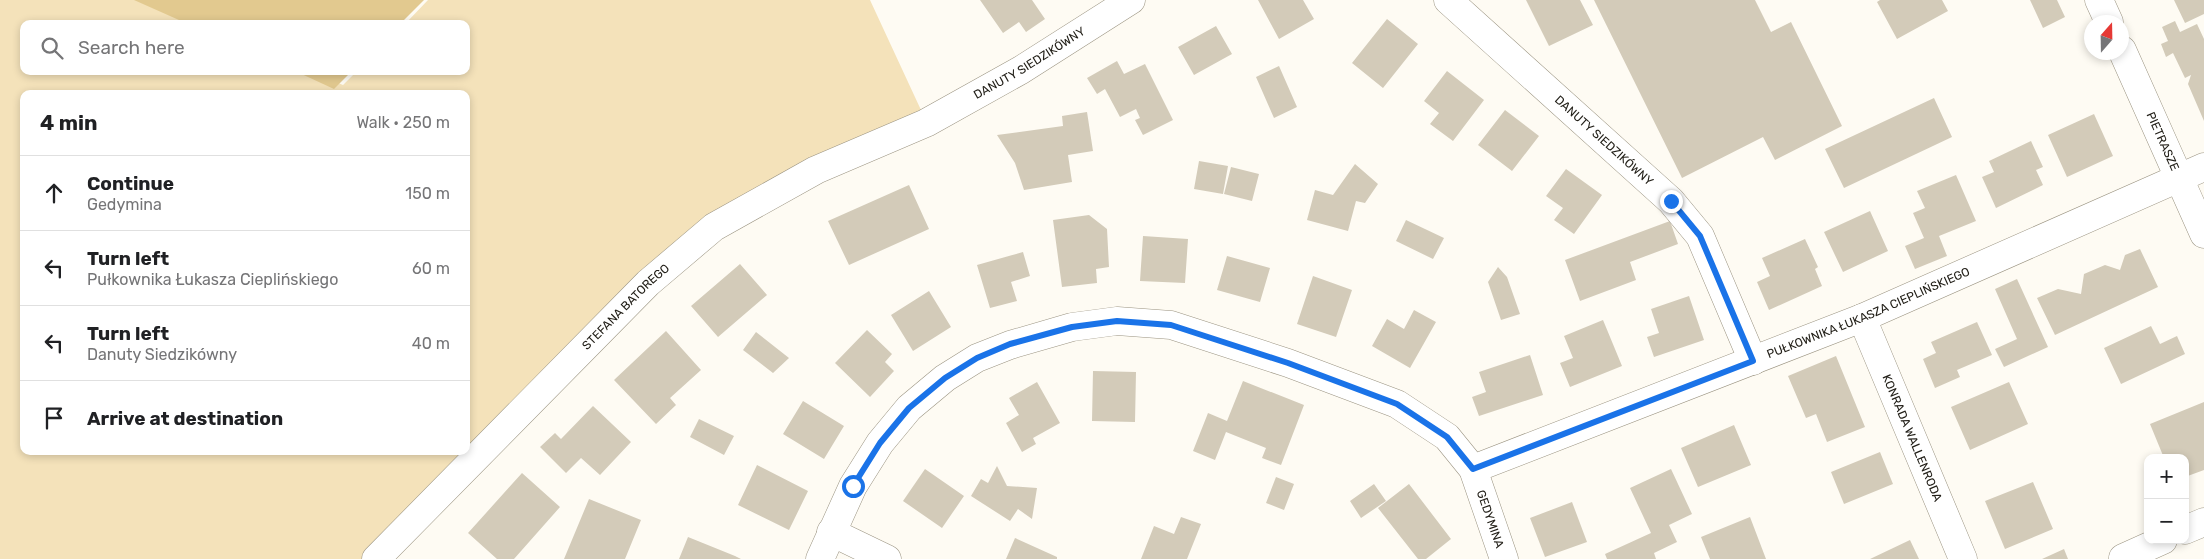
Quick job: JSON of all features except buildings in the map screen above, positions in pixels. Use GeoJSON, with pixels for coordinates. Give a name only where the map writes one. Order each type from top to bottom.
{"type":"FeatureCollection","features":[{"type":"Feature","properties":{"kind":"street","name":"DANUTY SIEDZIKÓWNY"},"geometry":{"type":"LineString","coordinates":[[926,124],[1021,70],[1131,0]]}},
{"type":"Feature","properties":{"kind":"street","name":"DANUTY SIEDZIKÓWNY"},"geometry":{"type":"LineString","coordinates":[[1448,0],[1671,201],[1700,236],[1753,361]]}},
{"type":"Feature","properties":{"kind":"street"},"geometry":{"type":"LineString","coordinates":[[2099,0],[2106,15]]}},
{"type":"Feature","properties":{"kind":"street","name":"PIETRASZE"},"geometry":{"type":"LineString","coordinates":[[2126,60],[2204,234]]}},
{"type":"Feature","properties":{"kind":"street","name":"STEFANA BATOREGO"},"geometry":{"type":"LineString","coordinates":[[376,559],[648,283],[714,227],[816,170],[926,124]]}},
{"type":"Feature","properties":{"kind":"street","name":"PUŁKOWNIKA ŁUKASZA CIEPLIŃSKIEGO"},"geometry":{"type":"LineString","coordinates":[[1473,469],[1862,318],[2204,167]]}},
{"type":"Feature","properties":{"kind":"street","name":"KONRADA WALLENRODA"},"geometry":{"type":"LineString","coordinates":[[1862,318],[1963,559]]}},
{"type":"Feature","properties":{"kind":"street","name":"GEDYMINA"},"geometry":{"type":"LineString","coordinates":[[820,559],[853,486],[880,443],[909,408],[945,378],[977,358],[1010,344],[1072,327],[1117,321],[1171,325],[1288,363],[1397,404],[1447,437],[1473,469],[1504,559]]}},
{"type":"Feature","properties":{"kind":"street"},"geometry":{"type":"LineString","coordinates":[[2189,528],[2204,522]]}},
{"type":"Feature","properties":{"kind":"street"},"geometry":{"type":"LineString","coordinates":[[831,532],[887,559]]}},
{"type":"Feature","properties":{"kind":"street"},"geometry":{"type":"LineString","coordinates":[[2123,558],[2154,544]]}},
{"type":"Feature","properties":{"kind":"shaded area"},"geometry":{"type":"Polygon","coordinates":[[[0,0],[145,0],[192,20],[20,20],[20,75],[320,75],[343,85],[353,75],[470,75],[470,20],[409,20],[428,0],[870,0],[927,123],[718,224],[375,559],[0,559],[0,0]]]}},
{"type":"Feature","properties":{"kind":"shaded area"},"geometry":{"type":"Polygon","coordinates":[[[134,0],[424,0],[404,20],[179,20],[134,0]]]}},
{"type":"Feature","properties":{"kind":"shaded area"},"geometry":{"type":"Polygon","coordinates":[[[304,75],[348,75],[334,89],[304,75]]]}},
{"type":"Feature","properties":{"kind":"route"},"geometry":{"type":"LineString","coordinates":[[853,486],[880,443],[909,408],[945,378],[977,358],[1010,344],[1072,327],[1117,321],[1171,325],[1288,363],[1397,404],[1447,437],[1473,469],[1753,361],[1700,236],[1671,201]]}}]}
